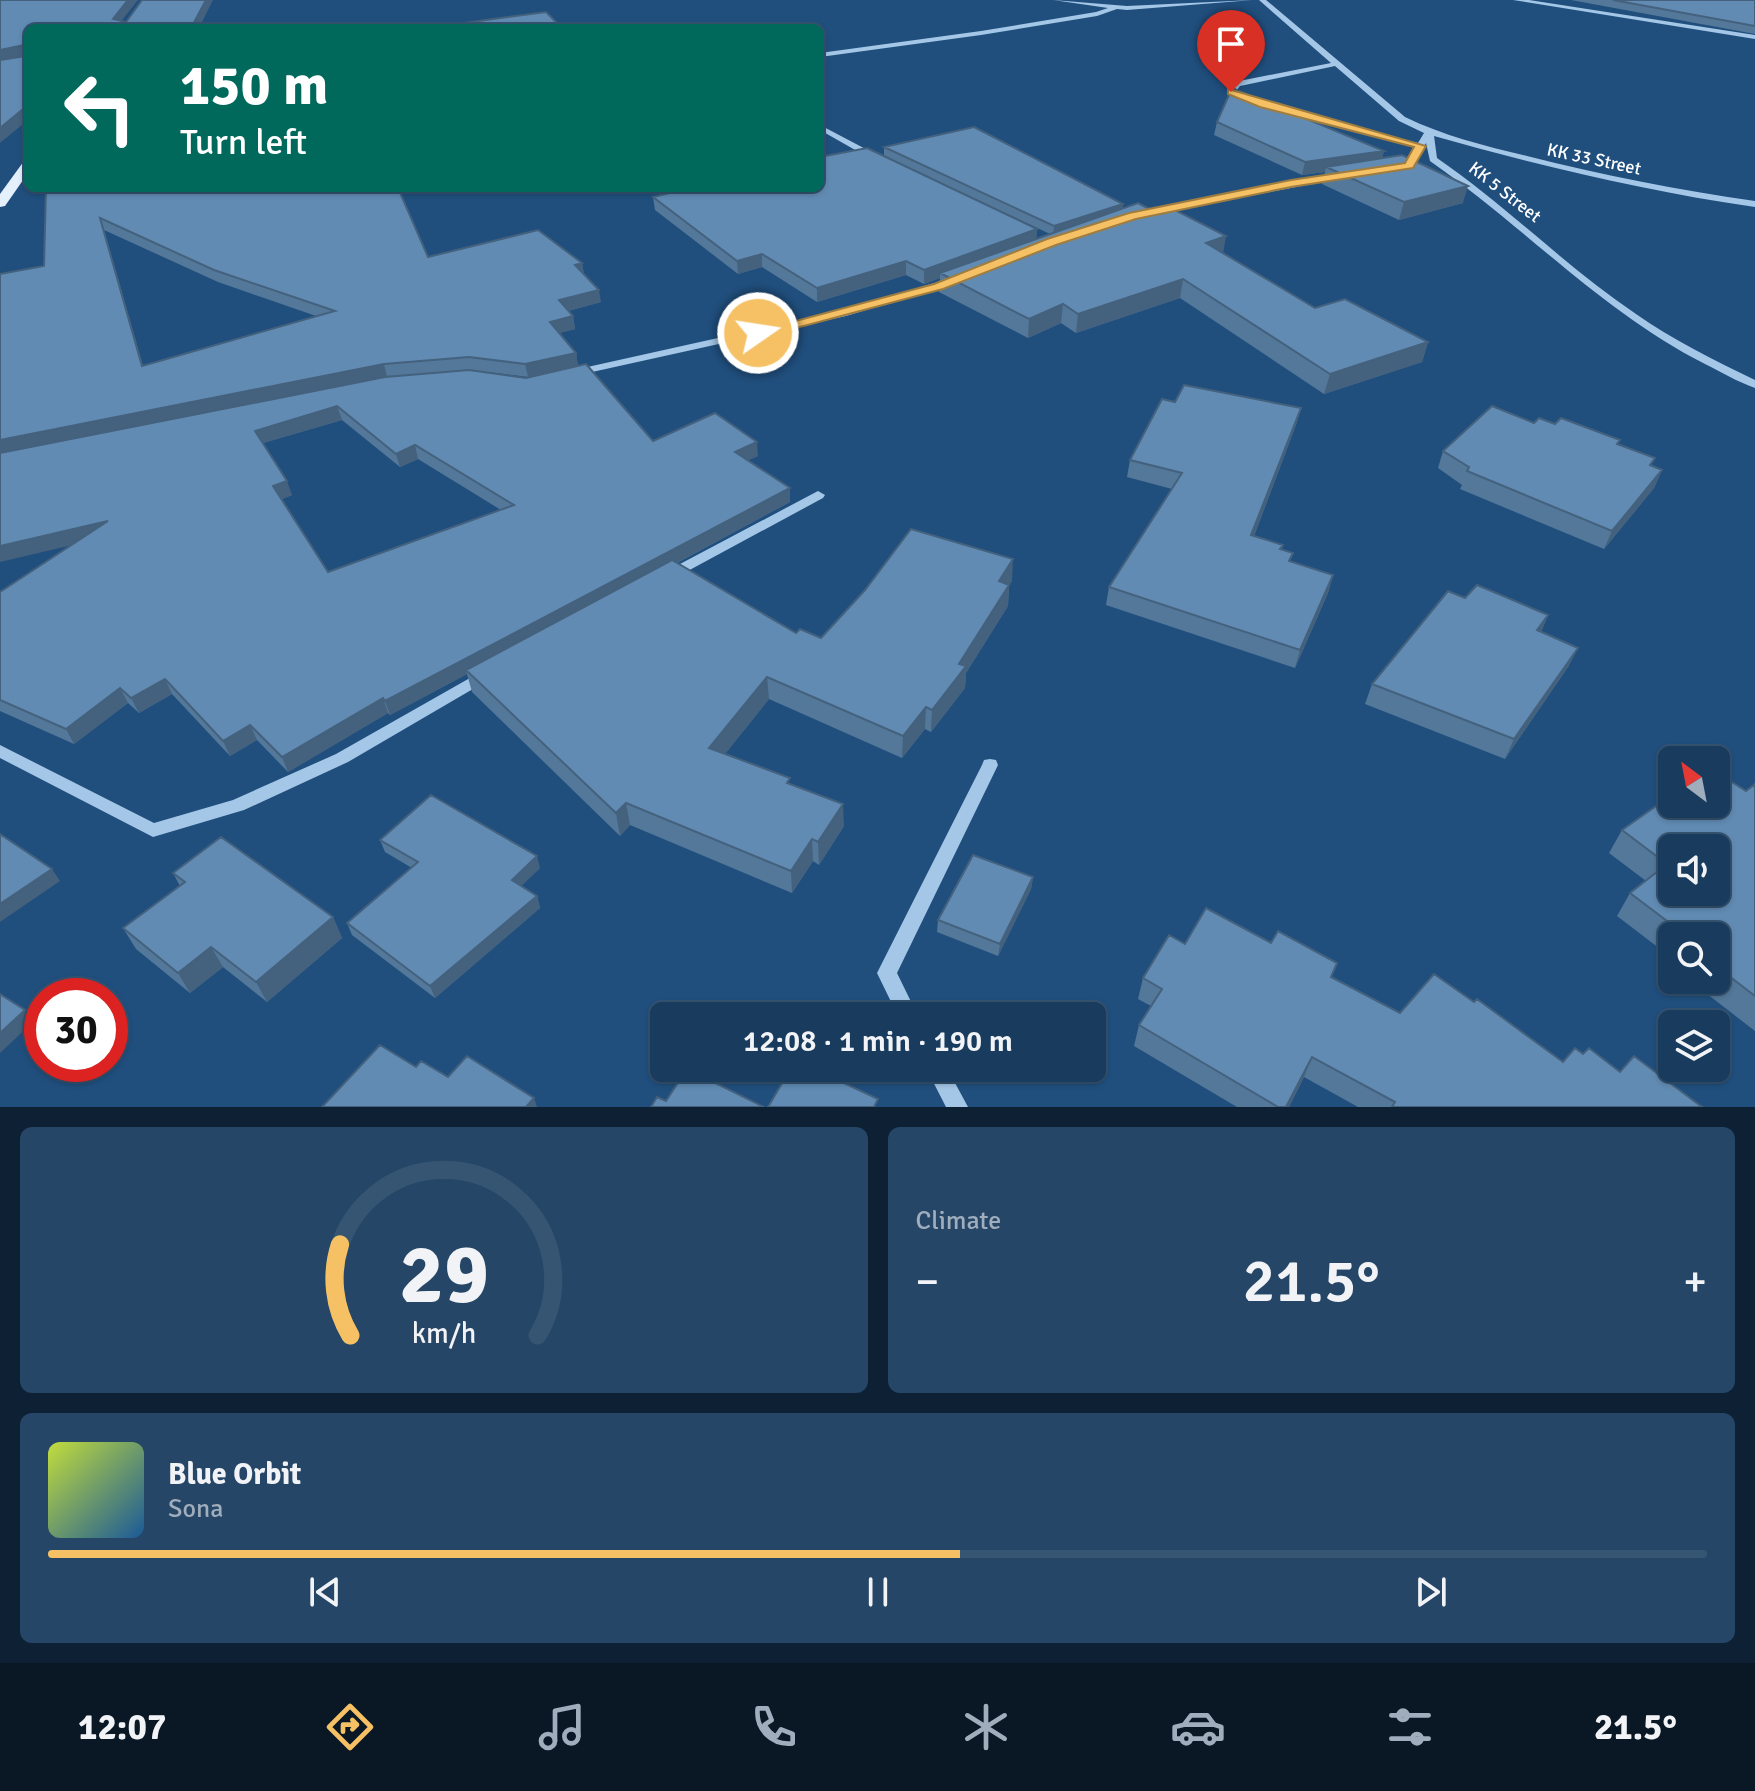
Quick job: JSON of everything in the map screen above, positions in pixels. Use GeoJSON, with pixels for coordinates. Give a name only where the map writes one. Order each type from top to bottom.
{"type":"FeatureCollection","features":[{"type":"Feature","properties":{"kind":"main road"},"geometry":{"type":"LineString","coordinates":[[0,203],[23,178]]}},
{"type":"Feature","properties":{"kind":"street"},"geometry":{"type":"LineString","coordinates":[[1056,0],[1116,7],[1170,7],[1250,0]]}},
{"type":"Feature","properties":{"kind":"street"},"geometry":{"type":"LineString","coordinates":[[1262,0],[1402,119],[1429,132],[1409,165],[1379,170]]}},
{"type":"Feature","properties":{"kind":"street"},"geometry":{"type":"LineString","coordinates":[[1516,0],[1755,37]]}},
{"type":"Feature","properties":{"kind":"street"},"geometry":{"type":"LineString","coordinates":[[824,54],[1097,14],[1116,7]]}},
{"type":"Feature","properties":{"kind":"street"},"geometry":{"type":"LineString","coordinates":[[1253,100],[1231,92],[1237,84],[1335,64]]}},
{"type":"Feature","properties":{"kind":"street"},"geometry":{"type":"LineString","coordinates":[[1264,105],[1421,146]]}},
{"type":"Feature","properties":{"kind":"street"},"geometry":{"type":"LineString","coordinates":[[824,129],[888,165]]}},
{"type":"Feature","properties":{"kind":"street","name":"KK 33 Street"},"geometry":{"type":"LineString","coordinates":[[1429,132],[1548,166],[1704,198],[1755,204]]}},
{"type":"Feature","properties":{"kind":"street","name":"KK 5 Street"},"geometry":{"type":"LineString","coordinates":[[1429,132],[1433,159],[1477,188],[1618,307],[1708,361],[1755,384]]}},
{"type":"Feature","properties":{"kind":"street"},"geometry":{"type":"LineString","coordinates":[[1120,220],[1350,174]]}},
{"type":"Feature","properties":{"kind":"street"},"geometry":{"type":"LineString","coordinates":[[554,378],[846,313],[967,275]]}},
{"type":"Feature","properties":{"kind":"street"},"geometry":{"type":"LineString","coordinates":[[658,582],[818,495]]}},
{"type":"Feature","properties":{"kind":"street"},"geometry":{"type":"LineString","coordinates":[[0,751],[153,830],[238,805],[342,758],[495,669]]}},
{"type":"Feature","properties":{"kind":"street"},"geometry":{"type":"LineString","coordinates":[[901,1002],[887,973],[990,765]]}},
{"type":"Feature","properties":{"kind":"street"},"geometry":{"type":"LineString","coordinates":[[944,1082],[957,1107]]}},
{"type":"Feature","properties":{"kind":"building"},"geometry":{"type":"Polygon","coordinates":[[[0,0],[128,0],[113,19],[126,22],[142,0],[206,0],[193,24],[24,24],[24,45],[0,50],[0,0]]]}},
{"type":"Feature","properties":{"kind":"building"},"geometry":{"type":"Polygon","coordinates":[[[1613,0],[1755,0],[1755,26],[1613,0]]]}},
{"type":"Feature","properties":{"kind":"building"},"geometry":{"type":"Polygon","coordinates":[[[546,12],[558,24],[457,24],[546,12]]]}},
{"type":"Feature","properties":{"kind":"building"},"geometry":{"type":"Polygon","coordinates":[[[24,56],[24,108],[0,128],[0,60],[24,56]]]}},
{"type":"Feature","properties":{"kind":"building"},"geometry":{"type":"Polygon","coordinates":[[[1232,88],[1384,151],[1305,162],[1217,122],[1232,88]]]}},
{"type":"Feature","properties":{"kind":"building"},"geometry":{"type":"Polygon","coordinates":[[[974,127],[1123,204],[1054,226],[884,147],[974,127]]]}},
{"type":"Feature","properties":{"kind":"building"},"geometry":{"type":"Polygon","coordinates":[[[867,148],[1037,229],[924,270],[906,261],[817,288],[762,254],[737,261],[653,197],[674,192],[824,192],[824,156],[867,148]]]}},
{"type":"Feature","properties":{"kind":"building"},"geometry":{"type":"Polygon","coordinates":[[[1402,155],[1468,186],[1404,202],[1326,167],[1402,155]]]}},
{"type":"Feature","properties":{"kind":"building"},"geometry":{"type":"Polygon","coordinates":[[[46,192],[400,192],[428,257],[538,230],[582,263],[575,265],[599,290],[559,300],[573,316],[550,322],[576,353],[525,364],[469,357],[384,364],[0,440],[0,274],[44,266],[46,192]],[[100,218],[142,366],[335,311],[214,270],[100,218]]]}},
{"type":"Feature","properties":{"kind":"building"},"geometry":{"type":"Polygon","coordinates":[[[1138,203],[1159,214],[1175,210],[1226,236],[1206,243],[1315,308],[1345,299],[1428,342],[1330,374],[1183,279],[1078,314],[1063,304],[1029,319],[940,273],[1138,203]]]}},
{"type":"Feature","properties":{"kind":"building"},"geometry":{"type":"Polygon","coordinates":[[[586,364],[653,441],[715,413],[757,442],[735,452],[790,488],[385,701],[383,698],[282,757],[250,725],[223,741],[165,679],[131,698],[120,688],[66,729],[0,700],[0,592],[108,521],[0,546],[0,453],[385,377],[469,370],[526,378],[586,364]],[[337,406],[255,431],[287,481],[273,486],[328,572],[514,505],[415,445],[396,454],[337,406]]]}},
{"type":"Feature","properties":{"kind":"building"},"geometry":{"type":"Polygon","coordinates":[[[1184,385],[1301,408],[1251,535],[1283,545],[1280,549],[1293,553],[1289,561],[1333,575],[1300,650],[1109,587],[1182,473],[1130,460],[1162,399],[1175,402],[1184,385]]]}},
{"type":"Feature","properties":{"kind":"building"},"geometry":{"type":"Polygon","coordinates":[[[1492,406],[1534,423],[1539,418],[1555,424],[1561,418],[1620,440],[1617,444],[1655,458],[1650,465],[1662,470],[1612,531],[1467,471],[1469,467],[1443,451],[1492,406]]]}},
{"type":"Feature","properties":{"kind":"building"},"geometry":{"type":"Polygon","coordinates":[[[911,529],[1013,559],[999,581],[1009,585],[959,664],[966,666],[932,710],[926,707],[903,736],[767,677],[709,748],[790,778],[787,783],[843,804],[818,842],[812,839],[791,871],[626,803],[616,813],[466,670],[672,560],[796,633],[800,629],[821,638],[865,590],[911,529]]]}},
{"type":"Feature","properties":{"kind":"building"},"geometry":{"type":"Polygon","coordinates":[[[1477,585],[1548,615],[1537,630],[1578,648],[1514,739],[1372,684],[1448,591],[1465,598],[1477,585]]]}},
{"type":"Feature","properties":{"kind":"building"},"geometry":{"type":"Polygon","coordinates":[[[1730,781],[1746,791],[1755,784],[1755,996],[1730,977],[1730,922],[1668,922],[1630,893],[1658,871],[1658,906],[1730,906],[1730,834],[1658,834],[1658,857],[1622,830],[1658,805],[1658,818],[1730,818],[1730,781]]]}},
{"type":"Feature","properties":{"kind":"building"},"geometry":{"type":"Polygon","coordinates":[[[431,795],[537,856],[512,880],[537,896],[430,986],[347,923],[418,862],[380,840],[431,795]]]}},
{"type":"Feature","properties":{"kind":"building"},"geometry":{"type":"Polygon","coordinates":[[[0,834],[52,869],[0,904],[0,834]]]}},
{"type":"Feature","properties":{"kind":"building"},"geometry":{"type":"Polygon","coordinates":[[[221,837],[333,917],[256,982],[211,947],[178,973],[123,928],[185,882],[173,873],[221,837]]]}},
{"type":"Feature","properties":{"kind":"building"},"geometry":{"type":"Polygon","coordinates":[[[973,855],[1033,877],[1000,944],[938,920],[973,855]]]}},
{"type":"Feature","properties":{"kind":"building"},"geometry":{"type":"Polygon","coordinates":[[[1206,908],[1271,943],[1278,931],[1337,963],[1331,977],[1400,1013],[1434,974],[1474,1002],[1477,999],[1563,1062],[1575,1048],[1583,1054],[1589,1048],[1620,1072],[1634,1056],[1658,1074],[1658,1082],[1669,1082],[1702,1107],[1392,1107],[1395,1102],[1312,1057],[1286,1107],[1278,1107],[1139,1025],[1162,989],[1143,978],[1169,935],[1185,944],[1206,908]]]}},
{"type":"Feature","properties":{"kind":"building"},"geometry":{"type":"Polygon","coordinates":[[[0,994],[24,1011],[0,1033],[0,994]]]}},
{"type":"Feature","properties":{"kind":"building"},"geometry":{"type":"Polygon","coordinates":[[[380,1045],[416,1067],[421,1061],[448,1077],[467,1056],[534,1098],[526,1107],[322,1107],[380,1045]]]}},
{"type":"Feature","properties":{"kind":"building"},"geometry":{"type":"Polygon","coordinates":[[[678,1082],[713,1082],[764,1107],[651,1107],[657,1097],[666,1101],[678,1082]]]}},
{"type":"Feature","properties":{"kind":"building"},"geometry":{"type":"Polygon","coordinates":[[[783,1082],[842,1082],[878,1099],[874,1107],[768,1107],[783,1082]]]}},
{"type":"Feature","properties":{"kind":"route"},"geometry":{"type":"LineString","coordinates":[[758,333],[846,313],[938,286],[1052,242],[1133,216],[1291,183],[1409,165],[1421,146],[1264,105],[1231,92]]}}]}
